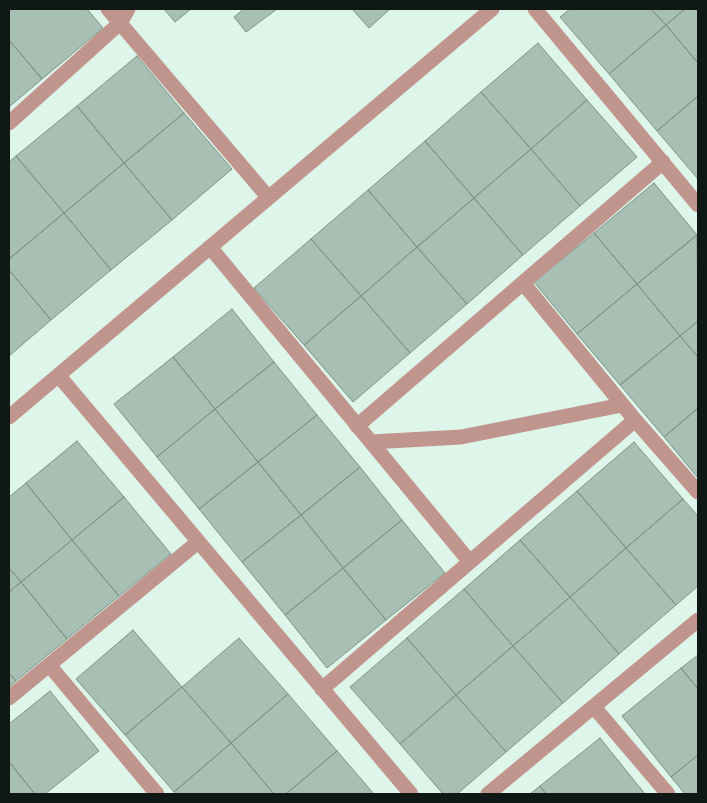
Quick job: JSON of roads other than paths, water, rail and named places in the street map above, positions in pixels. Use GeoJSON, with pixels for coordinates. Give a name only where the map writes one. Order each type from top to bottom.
{"type":"FeatureCollection","features":[{"type":"Feature","properties":{"kind":"street"},"geometry":{"type":"LineString","coordinates":[[108,9],[268,197]]}},
{"type":"Feature","properties":{"kind":"street"},"geometry":{"type":"LineString","coordinates":[[9,123],[120,23],[128,9]]}},
{"type":"Feature","properties":{"kind":"street"},"geometry":{"type":"LineString","coordinates":[[9,418],[492,9]]}},
{"type":"Feature","properties":{"kind":"street"},"geometry":{"type":"LineString","coordinates":[[534,9],[698,205]]}},
{"type":"Feature","properties":{"kind":"street"},"geometry":{"type":"LineString","coordinates":[[357,426],[663,162]]}},
{"type":"Feature","properties":{"kind":"street"},"geometry":{"type":"LineString","coordinates":[[210,247],[470,562]]}},
{"type":"Feature","properties":{"kind":"street"},"geometry":{"type":"LineString","coordinates":[[523,283],[635,420],[698,492]]}},
{"type":"Feature","properties":{"kind":"street"},"geometry":{"type":"LineString","coordinates":[[59,376],[411,794]]}},
{"type":"Feature","properties":{"kind":"street"},"geometry":{"type":"LineString","coordinates":[[371,442],[461,437],[622,404]]}},
{"type":"Feature","properties":{"kind":"street"},"geometry":{"type":"LineString","coordinates":[[322,689],[635,420]]}},
{"type":"Feature","properties":{"kind":"street"},"geometry":{"type":"LineString","coordinates":[[9,698],[198,542]]}},
{"type":"Feature","properties":{"kind":"street"},"geometry":{"type":"LineString","coordinates":[[488,794],[698,620]]}},
{"type":"Feature","properties":{"kind":"street"},"geometry":{"type":"LineString","coordinates":[[50,666],[157,794]]}},
{"type":"Feature","properties":{"kind":"street"},"geometry":{"type":"LineString","coordinates":[[594,707],[668,794]]}}]}
